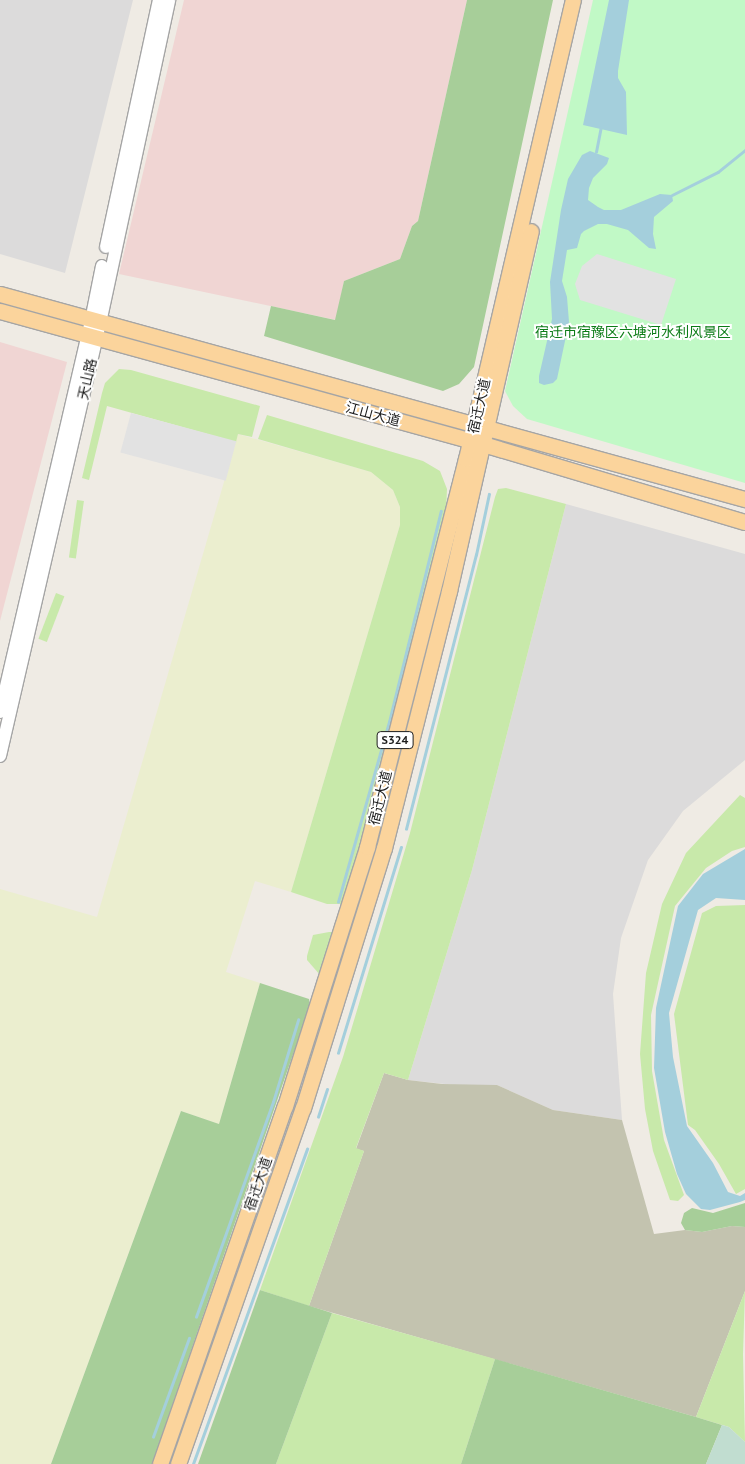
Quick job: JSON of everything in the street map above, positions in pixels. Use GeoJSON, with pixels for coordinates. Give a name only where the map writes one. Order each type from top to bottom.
{"type":"FeatureCollection","features":[{"type":"Feature","properties":{"kind":"main road","name":"宿迁大道"},"geometry":{"type":"LineString","coordinates":[[481,425],[573,0]]}},
{"type":"Feature","properties":{"kind":"main road","name":"宿迁大道"},"geometry":{"type":"LineString","coordinates":[[178,1464],[303,1108],[384,848],[477,442],[583,0]]}},
{"type":"Feature","properties":{"kind":"main road","name":"江山大道"},"geometry":{"type":"LineString","coordinates":[[0,294],[96,322],[481,425],[745,499]]}},
{"type":"Feature","properties":{"kind":"main road","name":"江山大道"},"geometry":{"type":"LineString","coordinates":[[0,311],[92,338],[477,442],[745,522]]}},
{"type":"Feature","properties":{"kind":"main road","name":"宿迁大道"},"geometry":{"type":"LineString","coordinates":[[160,1464],[285,1106],[349,908],[477,442]]}},
{"type":"Feature","properties":{"kind":"street","name":"天山路"},"geometry":{"type":"LineString","coordinates":[[96,322],[159,0]]}},
{"type":"Feature","properties":{"kind":"street","name":"天山路"},"geometry":{"type":"LineString","coordinates":[[0,712],[96,322],[169,0]]}},
{"type":"Feature","properties":{"kind":"street","name":"天山路"},"geometry":{"type":"LineString","coordinates":[[0,756],[92,338]]}},
{"type":"Feature","properties":{"kind":"shaded area"},"geometry":{"type":"Polygon","coordinates":[[[0,0],[133,0],[65,273],[0,254],[0,0]]]}},
{"type":"Feature","properties":{"kind":"shaded area"},"geometry":{"type":"Polygon","coordinates":[[[184,0],[467,0],[418,221],[412,226],[400,259],[344,281],[336,320],[119,274],[184,0]]]}},
{"type":"Feature","properties":{"kind":"shaded area"},"geometry":{"type":"Polygon","coordinates":[[[597,254],[676,279],[661,325],[580,300],[575,284],[582,266],[597,254]]]}},
{"type":"Feature","properties":{"kind":"shaded area"},"geometry":{"type":"Polygon","coordinates":[[[0,342],[67,362],[0,621],[0,342]]]}},
{"type":"Feature","properties":{"kind":"shaded area"},"geometry":{"type":"Polygon","coordinates":[[[131,413],[236,441],[226,481],[120,453],[131,413]]]}},
{"type":"Feature","properties":{"kind":"shaded area"},"geometry":{"type":"Polygon","coordinates":[[[238,434],[371,472],[393,490],[400,507],[400,525],[291,892],[255,881],[226,972],[260,983],[219,1124],[181,1111],[51,1464],[0,1464],[0,889],[97,917],[238,434]]]}},
{"type":"Feature","properties":{"kind":"shaded area"},"geometry":{"type":"Polygon","coordinates":[[[566,504],[745,554],[745,760],[683,811],[648,860],[621,938],[613,994],[622,1120],[553,1110],[497,1085],[454,1085],[408,1080],[472,870],[566,504]]]}},
{"type":"Feature","properties":{"kind":"shaded area"},"geometry":{"type":"Polygon","coordinates":[[[384,1073],[408,1080],[442,1084],[497,1085],[553,1110],[622,1120],[654,1234],[685,1230],[702,1232],[732,1226],[745,1227],[745,1291],[696,1417],[309,1306],[364,1151],[356,1149],[384,1073]]]}},
{"type":"Feature","properties":{"kind":"shaded area"},"geometry":{"type":"Polygon","coordinates":[[[722,1425],[729,1427],[745,1442],[745,1464],[706,1464],[722,1425]]]}},
{"type":"Feature","properties":{"kind":"green space"},"geometry":{"type":"Polygon","coordinates":[[[467,0],[553,0],[474,367],[459,384],[443,391],[264,336],[271,306],[335,320],[344,281],[400,259],[412,226],[418,221],[467,0]]]}},
{"type":"Feature","properties":{"kind":"green space","name":"宿迁市宿豫区六塘河水利风景区"},"geometry":{"type":"Polygon","coordinates":[[[593,0],[745,0],[745,483],[527,419],[513,406],[505,391],[593,0]]]}},
{"type":"Feature","properties":{"kind":"green space"},"geometry":{"type":"Polygon","coordinates":[[[119,369],[131,370],[260,406],[252,437],[238,434],[236,442],[107,406],[89,480],[82,478],[105,383],[119,369]]]}},
{"type":"Feature","properties":{"kind":"green space"},"geometry":{"type":"Polygon","coordinates":[[[267,415],[423,461],[440,471],[447,489],[446,512],[386,754],[343,904],[327,904],[291,892],[400,525],[400,507],[393,490],[371,472],[258,439],[267,415]]]}},
{"type":"Feature","properties":{"kind":"green space"},"geometry":{"type":"Polygon","coordinates":[[[506,488],[566,504],[472,870],[408,1080],[384,1073],[356,1148],[364,1151],[309,1306],[260,1290],[343,1057],[410,833],[495,497],[498,489],[506,488]]]}},
{"type":"Feature","properties":{"kind":"green space"},"geometry":{"type":"Polygon","coordinates":[[[77,500],[84,501],[76,558],[69,557],[77,500]]]}},
{"type":"Feature","properties":{"kind":"green space"},"geometry":{"type":"Polygon","coordinates":[[[56,593],[64,596],[47,642],[38,639],[56,593]]]}},
{"type":"Feature","properties":{"kind":"green space"},"geometry":{"type":"Polygon","coordinates":[[[740,795],[745,798],[745,847],[732,851],[706,868],[675,906],[651,1015],[652,1071],[664,1140],[684,1195],[678,1201],[670,1200],[653,1151],[645,1109],[640,1054],[646,973],[662,904],[686,853],[740,795]]]}},
{"type":"Feature","properties":{"kind":"green space"},"geometry":{"type":"Polygon","coordinates":[[[745,905],[745,1189],[736,1194],[719,1164],[695,1130],[688,1125],[674,1014],[702,913],[716,906],[745,905]]]}},
{"type":"Feature","properties":{"kind":"green space"},"geometry":{"type":"Polygon","coordinates":[[[334,932],[320,975],[307,960],[307,956],[313,935],[334,932]]]}},
{"type":"Feature","properties":{"kind":"green space"},"geometry":{"type":"Polygon","coordinates":[[[260,983],[309,999],[310,1005],[152,1464],[51,1464],[181,1111],[219,1124],[260,983]]]}},
{"type":"Feature","properties":{"kind":"green space"},"geometry":{"type":"Polygon","coordinates":[[[745,1203],[745,1227],[732,1226],[702,1232],[685,1230],[681,1223],[684,1213],[692,1208],[713,1213],[745,1203]]]}},
{"type":"Feature","properties":{"kind":"green space"},"geometry":{"type":"Polygon","coordinates":[[[260,1290],[332,1313],[276,1464],[198,1464],[260,1290]]]}},
{"type":"Feature","properties":{"kind":"green space"},"geometry":{"type":"Polygon","coordinates":[[[745,1291],[743,1354],[745,1442],[729,1427],[696,1417],[745,1291]]]}},
{"type":"Feature","properties":{"kind":"green space"},"geometry":{"type":"Polygon","coordinates":[[[332,1313],[495,1359],[461,1464],[276,1464],[332,1313]]]}},
{"type":"Feature","properties":{"kind":"green space"},"geometry":{"type":"Polygon","coordinates":[[[495,1359],[722,1425],[706,1464],[461,1464],[495,1359]]]}},
{"type":"Feature","properties":{"kind":"water"},"geometry":{"type":"Polygon","coordinates":[[[609,0],[629,0],[618,71],[618,78],[626,92],[627,135],[583,125],[609,0]]]}},
{"type":"Feature","properties":{"kind":"water"},"geometry":{"type":"Polygon","coordinates":[[[590,151],[609,158],[607,164],[593,178],[589,188],[588,200],[598,207],[604,210],[621,210],[660,194],[672,195],[673,201],[654,217],[653,234],[656,249],[649,248],[628,230],[607,224],[598,224],[581,234],[577,248],[567,250],[562,281],[567,297],[569,322],[557,379],[553,383],[544,385],[539,383],[539,376],[552,319],[550,282],[561,210],[568,179],[582,155],[590,151]]]}},
{"type":"Feature","properties":{"kind":"water"},"geometry":{"type":"Polygon","coordinates":[[[745,849],[745,900],[716,898],[698,910],[669,1013],[673,1057],[687,1126],[713,1163],[728,1192],[740,1196],[745,1193],[745,1200],[710,1210],[701,1209],[686,1194],[677,1174],[665,1132],[654,1068],[656,1008],[678,906],[703,874],[745,849]]]}},
{"type":"Feature","properties":{"kind":"waterway"},"geometry":{"type":"LineString","coordinates":[[596,152],[601,127]]}},
{"type":"Feature","properties":{"kind":"waterway"},"geometry":{"type":"LineString","coordinates":[[672,195],[718,172],[745,150]]}},
{"type":"Feature","properties":{"kind":"waterway"},"geometry":{"type":"LineString","coordinates":[[406,829],[476,555],[489,494]]}},
{"type":"Feature","properties":{"kind":"waterway"},"geometry":{"type":"LineString","coordinates":[[338,902],[389,722],[441,511]]}},
{"type":"Feature","properties":{"kind":"waterway"},"geometry":{"type":"LineString","coordinates":[[338,1053],[401,847]]}},
{"type":"Feature","properties":{"kind":"waterway"},"geometry":{"type":"LineString","coordinates":[[196,1317],[273,1102],[298,1020]]}},
{"type":"Feature","properties":{"kind":"waterway"},"geometry":{"type":"LineString","coordinates":[[318,1117],[327,1089]]}},
{"type":"Feature","properties":{"kind":"waterway"},"geometry":{"type":"LineString","coordinates":[[193,1464],[307,1149]]}},
{"type":"Feature","properties":{"kind":"waterway"},"geometry":{"type":"LineString","coordinates":[[153,1437],[189,1338]]}}]}
